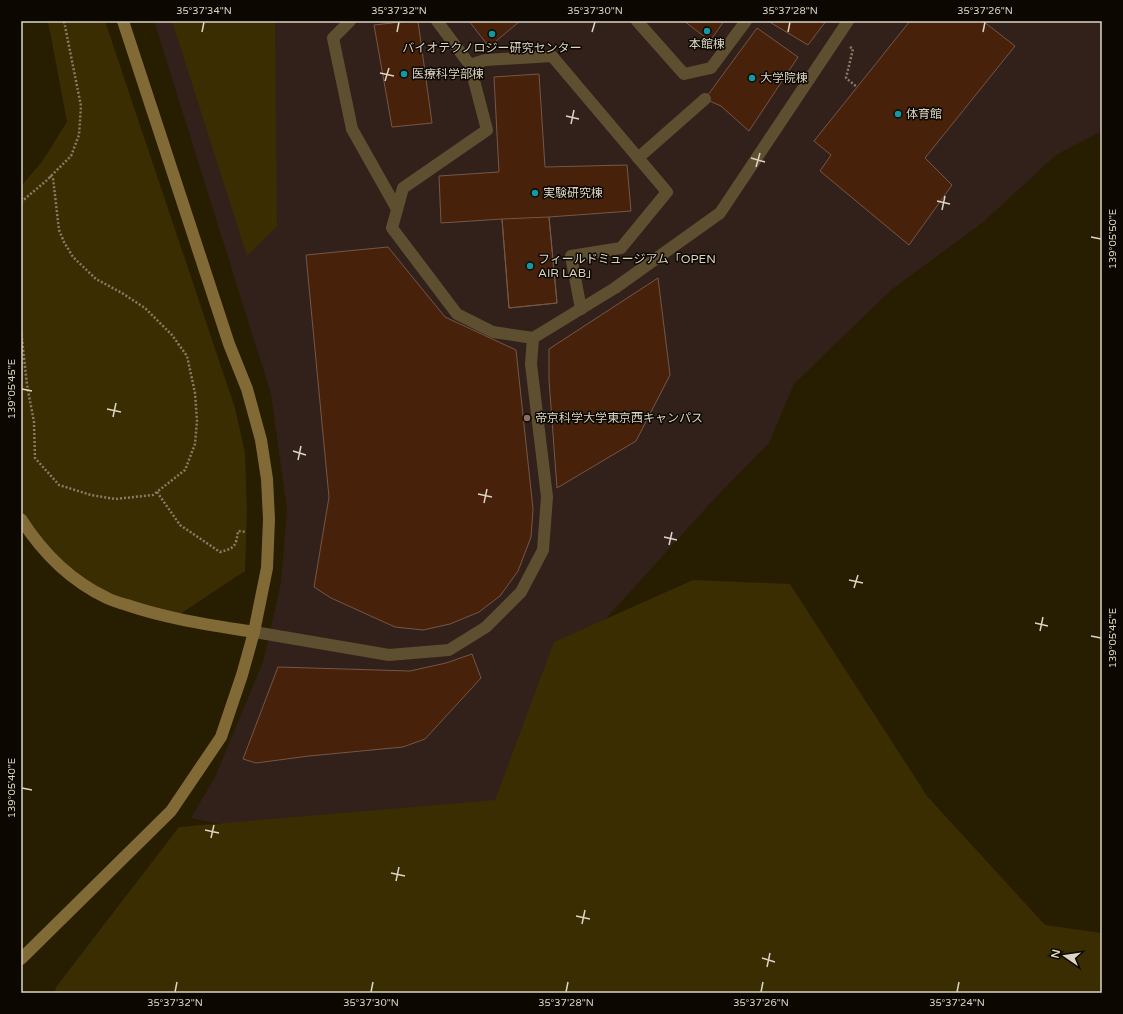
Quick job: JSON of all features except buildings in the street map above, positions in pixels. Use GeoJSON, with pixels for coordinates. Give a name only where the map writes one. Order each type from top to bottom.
{"type":"FeatureCollection","features":[{"type":"Feature","properties":{"kind":"street"},"geometry":{"type":"LineString","coordinates":[[21,959],[172,811],[221,737],[242,675],[254,632],[267,568],[269,533],[267,479],[261,440],[247,389],[229,344],[123,21]]}},
{"type":"Feature","properties":{"kind":"street"},"geometry":{"type":"LineString","coordinates":[[350,21],[333,38],[352,129],[397,209]]}},
{"type":"Feature","properties":{"kind":"street"},"geometry":{"type":"LineString","coordinates":[[437,21],[470,65],[487,130],[403,188],[392,228],[457,314],[493,332],[533,338],[615,288],[720,213],[848,21]]}},
{"type":"Feature","properties":{"kind":"street"},"geometry":{"type":"LineString","coordinates":[[637,21],[684,74],[711,68],[746,21]]}},
{"type":"Feature","properties":{"kind":"street"},"geometry":{"type":"LineString","coordinates":[[470,65],[485,60],[552,56],[667,192],[621,248],[571,256],[581,309]]}},
{"type":"Feature","properties":{"kind":"street"},"geometry":{"type":"LineString","coordinates":[[638,158],[705,98]]}},
{"type":"Feature","properties":{"kind":"street"},"geometry":{"type":"LineString","coordinates":[[21,519],[33,538],[46,553],[76,580],[107,598],[139,609],[174,618],[388,655],[449,650],[486,627],[520,592],[542,550],[547,497],[531,364],[533,338]]}},
{"type":"Feature","properties":{"kind":"path"},"geometry":{"type":"LineString","coordinates":[[21,202],[71,156],[79,135],[81,106],[64,21]]}},
{"type":"Feature","properties":{"kind":"path"},"geometry":{"type":"LineString","coordinates":[[21,330],[27,385],[34,422],[35,458],[59,485],[91,495],[115,499],[153,495],[185,470],[195,444],[197,421],[195,393],[187,356],[172,335],[146,308],[96,279],[73,257],[59,230],[53,178],[50,176]]}},
{"type":"Feature","properties":{"kind":"path"},"geometry":{"type":"LineString","coordinates":[[157,492],[180,525],[220,552],[230,549],[236,543],[238,532],[246,532]]}},
{"type":"Feature","properties":{"kind":"shaded area"},"geometry":{"type":"Polygon","coordinates":[[[48,21],[105,21],[235,408],[245,453],[247,510],[245,571],[174,618],[76,580],[21,519],[21,186],[41,163],[67,122],[48,21]]]}},
{"type":"Feature","properties":{"kind":"shaded area","name":"帝京科学大学東京西キャンパス"},"geometry":{"type":"Polygon","coordinates":[[[154,21],[1102,21],[1102,131],[1056,155],[982,223],[891,290],[794,384],[769,443],[716,497],[572,656],[542,788],[356,854],[191,818],[215,777],[263,662],[281,583],[287,510],[271,394],[154,21]]]}},
{"type":"Feature","properties":{"kind":"shaded area"},"geometry":{"type":"Polygon","coordinates":[[[172,21],[275,21],[277,226],[247,256],[172,21]]]}},
{"type":"Feature","properties":{"kind":"shaded area"},"geometry":{"type":"Polygon","coordinates":[[[693,580],[790,584],[927,796],[1045,925],[1102,933],[1102,993],[55,993],[56,987],[179,827],[495,800],[554,642],[693,580]]]}},
{"type":"Feature","properties":{"kind":"place","name":"本館棟"},"geometry":{"type":"Point","coordinates":[707,31]}},
{"type":"Feature","properties":{"kind":"place","name":"バイオテクノロジー研究センター"},"geometry":{"type":"Point","coordinates":[492,34]}},
{"type":"Feature","properties":{"kind":"place","name":"医療科学部棟"},"geometry":{"type":"Point","coordinates":[404,74]}},
{"type":"Feature","properties":{"kind":"place","name":"大学院棟"},"geometry":{"type":"Point","coordinates":[752,78]}},
{"type":"Feature","properties":{"kind":"place","name":"体育館"},"geometry":{"type":"Point","coordinates":[898,114]}},
{"type":"Feature","properties":{"kind":"place","name":"実験研究棟"},"geometry":{"type":"Point","coordinates":[535,193]}},
{"type":"Feature","properties":{"kind":"place","name":"フィールドミュージアム「OPEN AIR LAB」"},"geometry":{"type":"Point","coordinates":[530,266]}},
{"type":"Feature","properties":{"kind":"place","name":"帝京科学大学東京西キャンパス"},"geometry":{"type":"Point","coordinates":[527,418]}}]}
